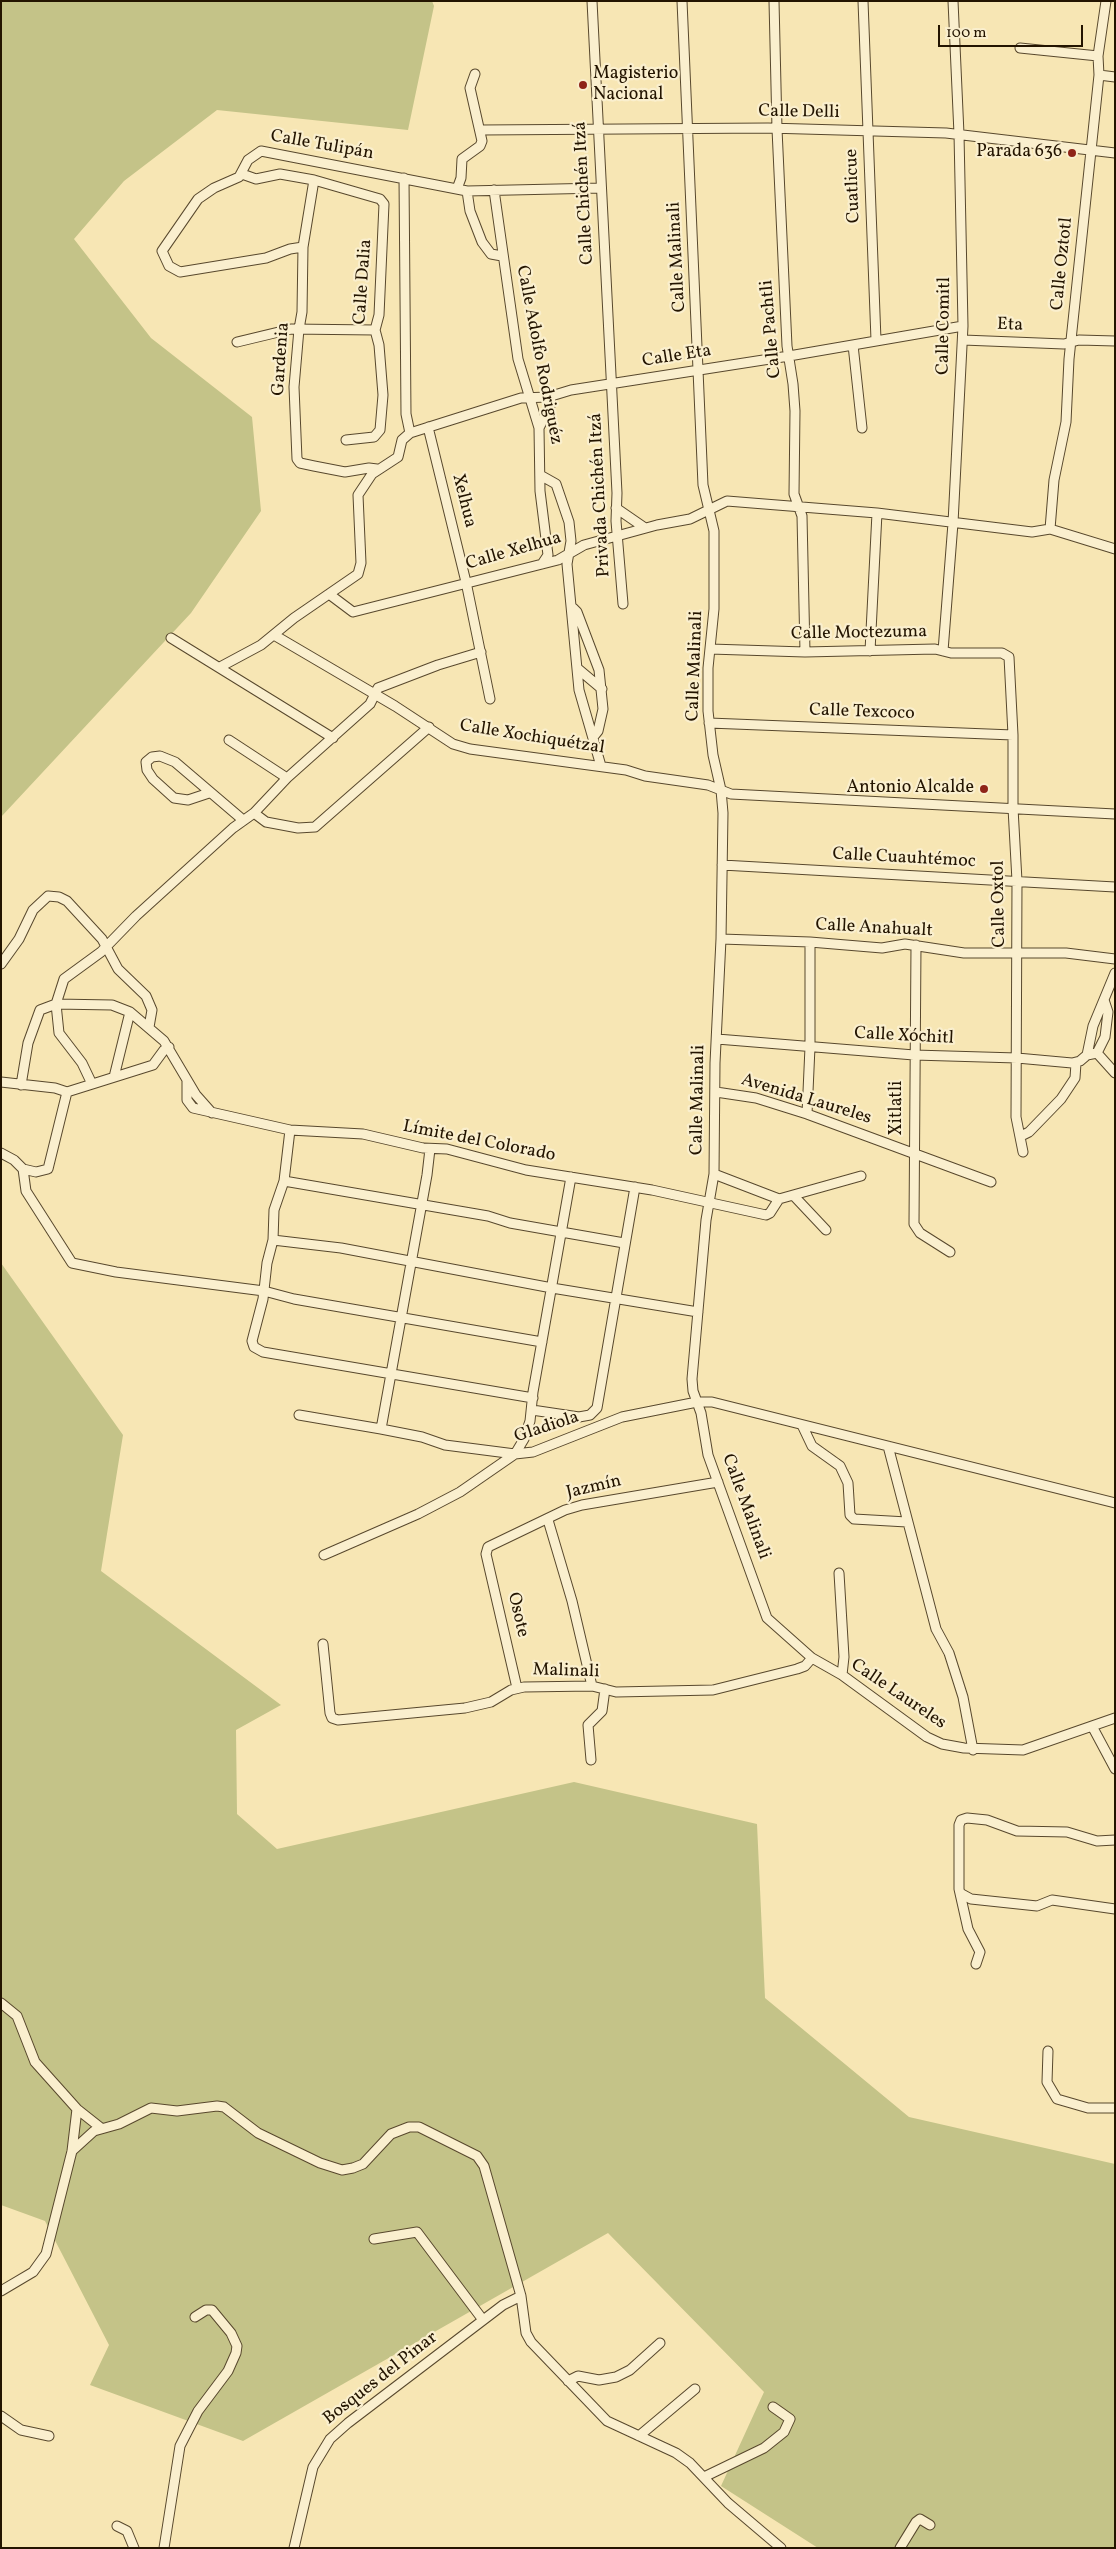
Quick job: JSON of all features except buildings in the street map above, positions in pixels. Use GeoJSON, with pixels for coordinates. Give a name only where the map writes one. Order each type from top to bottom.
{"type":"FeatureCollection","features":[{"type":"Feature","properties":{"kind":"street","name":"Calle Chichén Itzá"},"geometry":{"type":"LineString","coordinates":[[592,1],[611,384]]}},
{"type":"Feature","properties":{"kind":"street","name":"Calle Malinali"},"geometry":{"type":"LineString","coordinates":[[682,1],[700,370],[703,485],[714,531],[714,609],[710,649],[709,723],[713,755],[721,790],[722,865],[714,1174],[709,1203],[692,1379],[708,1455],[767,1618],[812,1658]]}},
{"type":"Feature","properties":{"kind":"street","name":"Calle Pachtli"},"geometry":{"type":"LineString","coordinates":[[774,1],[777,129],[789,356],[795,410],[794,494],[802,516],[805,652]]}},
{"type":"Feature","properties":{"kind":"street","name":"Cuatlicue"},"geometry":{"type":"LineString","coordinates":[[863,1],[876,340]]}},
{"type":"Feature","properties":{"kind":"street","name":"Calle Comitl"},"geometry":{"type":"LineString","coordinates":[[943,651],[953,523],[963,340],[959,134],[953,1]]}},
{"type":"Feature","properties":{"kind":"street","name":"Calle Oztotl"},"geometry":{"type":"LineString","coordinates":[[1050,529],[1054,480],[1066,422],[1072,342],[1099,75],[1098,56],[1106,1]]}},
{"type":"Feature","properties":{"kind":"street"},"geometry":{"type":"LineString","coordinates":[[1020,48],[1098,56]]}},
{"type":"Feature","properties":{"kind":"street"},"geometry":{"type":"LineString","coordinates":[[475,74],[470,88],[481,130],[481,143],[462,159],[462,190],[482,242],[491,254],[502,256]]}},
{"type":"Feature","properties":{"kind":"street"},"geometry":{"type":"LineString","coordinates":[[1099,75],[1115,77]]}},
{"type":"Feature","properties":{"kind":"street","name":"Calle Delli"},"geometry":{"type":"LineString","coordinates":[[481,130],[777,129],[959,134],[1115,153]]}},
{"type":"Feature","properties":{"kind":"street","name":"Calle Tulipán"},"geometry":{"type":"LineString","coordinates":[[303,246],[266,258],[180,272],[170,266],[162,251],[198,199],[242,174],[252,156],[257,152],[266,151],[462,190]]}},
{"type":"Feature","properties":{"kind":"street"},"geometry":{"type":"LineString","coordinates":[[242,174],[256,179],[280,174],[314,180]]}},
{"type":"Feature","properties":{"kind":"street"},"geometry":{"type":"LineString","coordinates":[[404,178],[406,414],[410,433]]}},
{"type":"Feature","properties":{"kind":"street","name":"Gardenia"},"geometry":{"type":"LineString","coordinates":[[314,180],[303,246],[302,312],[294,386],[296,459],[314,466],[346,472],[369,468],[377,469]]}},
{"type":"Feature","properties":{"kind":"street","name":"Calle Dalia"},"geometry":{"type":"LineString","coordinates":[[314,180],[380,199],[384,204],[379,315],[375,330],[379,344],[383,395],[380,430],[374,437],[346,440]]}},
{"type":"Feature","properties":{"kind":"street"},"geometry":{"type":"LineString","coordinates":[[462,190],[601,188]]}},
{"type":"Feature","properties":{"kind":"street","name":"Calle Adolfo Rodriguéz"},"geometry":{"type":"LineString","coordinates":[[494,190],[518,360],[539,428],[540,475],[548,555],[542,564]]}},
{"type":"Feature","properties":{"kind":"street","name":"Calle Eta"},"geometry":{"type":"LineString","coordinates":[[377,469],[398,456],[402,440],[410,433],[530,397],[551,396],[571,390],[789,356],[963,326]]}},
{"type":"Feature","properties":{"kind":"street"},"geometry":{"type":"LineString","coordinates":[[237,342],[281,330],[375,330]]}},
{"type":"Feature","properties":{"kind":"street","name":"Eta"},"geometry":{"type":"LineString","coordinates":[[963,340],[1064,344],[1079,340],[1115,341]]}},
{"type":"Feature","properties":{"kind":"street"},"geometry":{"type":"LineString","coordinates":[[853,345],[862,428]]}},
{"type":"Feature","properties":{"kind":"street","name":"Privada Chichén Itzá"},"geometry":{"type":"LineString","coordinates":[[611,384],[616,508],[623,604]]}},
{"type":"Feature","properties":{"kind":"street"},"geometry":{"type":"LineString","coordinates":[[539,428],[550,406],[551,396]]}},
{"type":"Feature","properties":{"kind":"street","name":"Xelhua"},"geometry":{"type":"LineString","coordinates":[[428,427],[466,582],[490,699]]}},
{"type":"Feature","properties":{"kind":"street"},"geometry":{"type":"LineString","coordinates":[[220,667],[251,652],[294,618],[354,578],[359,571],[357,502],[361,489],[377,469]]}},
{"type":"Feature","properties":{"kind":"street"},"geometry":{"type":"LineString","coordinates":[[540,475],[556,484],[565,506],[571,537],[567,564],[580,699],[594,736],[601,766]]}},
{"type":"Feature","properties":{"kind":"street"},"geometry":{"type":"LineString","coordinates":[[710,509],[727,501],[877,513],[1032,532],[1050,529],[1115,549]]}},
{"type":"Feature","properties":{"kind":"street"},"geometry":{"type":"LineString","coordinates":[[616,508],[645,528]]}},
{"type":"Feature","properties":{"kind":"street","name":"Calle Xelhua"},"geometry":{"type":"LineString","coordinates":[[329,594],[353,612],[542,564],[569,554],[584,545],[645,528],[690,519],[710,509]]}},
{"type":"Feature","properties":{"kind":"street"},"geometry":{"type":"LineString","coordinates":[[870,651],[877,513]]}},
{"type":"Feature","properties":{"kind":"street"},"geometry":{"type":"LineString","coordinates":[[572,607],[577,612],[585,637],[594,653],[602,689],[602,716],[598,731],[594,736]]}},
{"type":"Feature","properties":{"kind":"street","name":"Calle Xochiquétzal"},"geometry":{"type":"LineString","coordinates":[[274,635],[429,727],[452,744],[470,749],[601,766],[645,776],[708,785],[731,794],[1115,814]]}},
{"type":"Feature","properties":{"kind":"street"},"geometry":{"type":"LineString","coordinates":[[171,638],[333,738]]}},
{"type":"Feature","properties":{"kind":"street","name":"Calle Moctezuma"},"geometry":{"type":"LineString","coordinates":[[710,649],[805,652],[935,649],[950,653],[1002,653],[1007,655]]}},
{"type":"Feature","properties":{"kind":"street"},"geometry":{"type":"LineString","coordinates":[[92,1084],[78,1056],[60,1036],[56,1004],[64,979],[107,946],[151,902],[244,820],[254,814],[287,778],[370,704],[381,686],[481,652]]}},
{"type":"Feature","properties":{"kind":"street","name":"Calle Oxtol"},"geometry":{"type":"LineString","coordinates":[[1007,655],[1009,659],[1013,735],[1013,808],[1017,881],[1016,1116],[1024,1152]]}},
{"type":"Feature","properties":{"kind":"street"},"geometry":{"type":"LineString","coordinates":[[578,668],[602,689]]}},
{"type":"Feature","properties":{"kind":"street","name":"Calle Texcoco"},"geometry":{"type":"LineString","coordinates":[[709,723],[1013,735]]}},
{"type":"Feature","properties":{"kind":"street"},"geometry":{"type":"LineString","coordinates":[[254,814],[266,822],[298,828],[315,827],[429,727]]}},
{"type":"Feature","properties":{"kind":"street"},"geometry":{"type":"LineString","coordinates":[[229,740],[287,778]]}},
{"type":"Feature","properties":{"kind":"street"},"geometry":{"type":"LineString","coordinates":[[208,793],[188,800],[174,798],[153,779],[146,767],[147,760],[157,756],[164,756],[192,776],[208,793],[244,820]]}},
{"type":"Feature","properties":{"kind":"street","name":"Calle Cuauhtémoc"},"geometry":{"type":"LineString","coordinates":[[722,865],[1115,887]]}},
{"type":"Feature","properties":{"kind":"street"},"geometry":{"type":"LineString","coordinates":[[1,964],[19,939],[34,910],[42,901],[51,896],[67,902],[107,946],[118,969],[149,1000],[152,1010],[149,1027]]}},
{"type":"Feature","properties":{"kind":"street","name":"Calle Anahualt"},"geometry":{"type":"LineString","coordinates":[[721,939],[810,942],[882,948],[905,944],[964,953],[1066,953],[1115,960]]}},
{"type":"Feature","properties":{"kind":"street"},"geometry":{"type":"LineString","coordinates":[[807,1114],[810,1047],[810,942]]}},
{"type":"Feature","properties":{"kind":"street","name":"Xitlatli"},"geometry":{"type":"LineString","coordinates":[[916,945],[914,1224],[920,1233],[950,1252]]}},
{"type":"Feature","properties":{"kind":"street"},"geometry":{"type":"LineString","coordinates":[[1087,1055],[1093,1026],[1115,973]]}},
{"type":"Feature","properties":{"kind":"street"},"geometry":{"type":"LineString","coordinates":[[1021,1136],[1029,1132],[1061,1099],[1075,1078],[1076,1063],[1087,1055],[1097,1053],[1101,1047],[1108,1012],[1104,1000]]}},
{"type":"Feature","properties":{"kind":"street"},"geometry":{"type":"LineString","coordinates":[[1,1082],[21,1085],[55,1088],[68,1092],[153,1065],[164,1050],[169,1047],[149,1027],[130,1012],[102,1004],[56,1004],[40,1010],[28,1043],[21,1085]]}},
{"type":"Feature","properties":{"kind":"street"},"geometry":{"type":"LineString","coordinates":[[114,1077],[130,1012]]}},
{"type":"Feature","properties":{"kind":"street","name":"Calle Xóchitl"},"geometry":{"type":"LineString","coordinates":[[717,1039],[914,1055],[1017,1058],[1076,1063]]}},
{"type":"Feature","properties":{"kind":"street","name":"Límite del Colorado"},"geometry":{"type":"LineString","coordinates":[[169,1047],[187,1080],[186,1095],[189,1104],[198,1110],[290,1130],[363,1134],[430,1149],[447,1149],[526,1170],[635,1187],[767,1215],[779,1199]]}},
{"type":"Feature","properties":{"kind":"street"},"geometry":{"type":"LineString","coordinates":[[1097,1053],[1115,1073]]}},
{"type":"Feature","properties":{"kind":"street"},"geometry":{"type":"LineString","coordinates":[[1,1153],[14,1160],[23,1169],[36,1172],[50,1167],[68,1092]]}},
{"type":"Feature","properties":{"kind":"street","name":"Avenida Laureles"},"geometry":{"type":"LineString","coordinates":[[716,1092],[756,1098],[807,1114],[915,1152],[992,1182]]}},
{"type":"Feature","properties":{"kind":"street"},"geometry":{"type":"LineString","coordinates":[[290,1130],[284,1181],[274,1210],[273,1240],[267,1263],[264,1292],[252,1341],[256,1349],[532,1398]]}},
{"type":"Feature","properties":{"kind":"street"},"geometry":{"type":"LineString","coordinates":[[381,1429],[422,1206],[430,1149]]}},
{"type":"Feature","properties":{"kind":"street"},"geometry":{"type":"LineString","coordinates":[[23,1169],[26,1191],[72,1263],[116,1272],[264,1292],[294,1299],[542,1342]]}},
{"type":"Feature","properties":{"kind":"street"},"geometry":{"type":"LineString","coordinates":[[714,1174],[779,1199],[861,1176]]}},
{"type":"Feature","properties":{"kind":"street"},"geometry":{"type":"LineString","coordinates":[[299,1415],[422,1437],[445,1445],[515,1454],[528,1430],[571,1177]]}},
{"type":"Feature","properties":{"kind":"street"},"geometry":{"type":"LineString","coordinates":[[284,1181],[488,1216],[510,1223],[624,1243]]}},
{"type":"Feature","properties":{"kind":"street"},"geometry":{"type":"LineString","coordinates":[[532,1410],[575,1417],[594,1412],[600,1402],[624,1243],[635,1187]]}},
{"type":"Feature","properties":{"kind":"street"},"geometry":{"type":"LineString","coordinates":[[794,1196],[826,1230]]}},
{"type":"Feature","properties":{"kind":"street"},"geometry":{"type":"LineString","coordinates":[[273,1240],[341,1248],[552,1288],[616,1297],[698,1312]]}},
{"type":"Feature","properties":{"kind":"street","name":"Gladiola"},"geometry":{"type":"LineString","coordinates":[[324,1555],[418,1514],[460,1492],[515,1454],[533,1452],[622,1418],[697,1402],[712,1402],[1115,1503]]}},
{"type":"Feature","properties":{"kind":"street"},"geometry":{"type":"LineString","coordinates":[[594,1412],[602,1426]]}},
{"type":"Feature","properties":{"kind":"street"},"geometry":{"type":"LineString","coordinates":[[802,1425],[812,1446],[840,1466],[848,1483],[850,1515],[854,1519],[907,1522]]}},
{"type":"Feature","properties":{"kind":"street"},"geometry":{"type":"LineString","coordinates":[[888,1446],[936,1632],[949,1653],[963,1697],[973,1750]]}},
{"type":"Feature","properties":{"kind":"street","name":"Jazmín"},"geometry":{"type":"LineString","coordinates":[[486,1549],[565,1510],[582,1505],[718,1482]]}},
{"type":"Feature","properties":{"kind":"street"},"geometry":{"type":"LineString","coordinates":[[548,1520],[572,1601],[592,1686]]}},
{"type":"Feature","properties":{"kind":"street","name":"Osote"},"geometry":{"type":"LineString","coordinates":[[486,1549],[517,1688]]}},
{"type":"Feature","properties":{"kind":"street"},"geometry":{"type":"LineString","coordinates":[[839,1573],[844,1657],[842,1675]]}},
{"type":"Feature","properties":{"kind":"street","name":"Malinali"},"geometry":{"type":"LineString","coordinates":[[323,1644],[330,1713],[335,1719],[465,1708],[492,1702],[517,1688],[592,1686],[616,1692],[713,1690],[797,1669],[805,1666],[812,1658]]}},
{"type":"Feature","properties":{"kind":"street","name":"Calle Laureles"},"geometry":{"type":"LineString","coordinates":[[812,1658],[842,1675],[927,1737],[942,1744],[973,1750],[1014,1751],[1028,1749],[1115,1718]]}},
{"type":"Feature","properties":{"kind":"street"},"geometry":{"type":"LineString","coordinates":[[591,1760],[588,1725],[602,1711],[605,1689]]}},
{"type":"Feature","properties":{"kind":"street"},"geometry":{"type":"LineString","coordinates":[[1092,1726],[1115,1769]]}},
{"type":"Feature","properties":{"kind":"street"},"geometry":{"type":"LineString","coordinates":[[976,1964],[980,1952],[968,1929],[960,1893],[959,1825],[964,1818],[987,1820],[1017,1831],[1056,1831],[1097,1842],[1115,1840]]}},
{"type":"Feature","properties":{"kind":"street"},"geometry":{"type":"LineString","coordinates":[[960,1893],[971,1899],[1037,1906],[1052,1900],[1115,1909]]}},
{"type":"Feature","properties":{"kind":"street"},"geometry":{"type":"LineString","coordinates":[[1,2003],[11,2009],[18,2018],[34,2062],[77,2109],[100,2128]]}},
{"type":"Feature","properties":{"kind":"street"},"geometry":{"type":"LineString","coordinates":[[1048,2051],[1047,2082],[1057,2099],[1088,2108],[1115,2108]]}},
{"type":"Feature","properties":{"kind":"street"},"geometry":{"type":"LineString","coordinates":[[72,2151],[88,2135],[100,2128],[119,2124],[151,2108],[177,2111],[222,2106],[258,2133],[320,2163],[347,2170],[368,2160],[395,2132],[409,2127],[420,2128],[481,2159],[520,2296],[528,2338],[607,2421],[676,2453],[704,2477],[748,2521],[781,2548]]}},
{"type":"Feature","properties":{"kind":"street"},"geometry":{"type":"LineString","coordinates":[[1,2291],[33,2272],[43,2261],[72,2151],[77,2109]]}},
{"type":"Feature","properties":{"kind":"street"},"geometry":{"type":"LineString","coordinates":[[374,2239],[417,2232],[483,2320]]}},
{"type":"Feature","properties":{"kind":"street","name":"Bosques del Pinar"},"geometry":{"type":"LineString","coordinates":[[293,2547],[313,2467],[330,2439],[348,2423],[483,2320],[510,2300],[520,2296]]}},
{"type":"Feature","properties":{"kind":"street"},"geometry":{"type":"LineString","coordinates":[[164,2548],[180,2446],[198,2412],[228,2371],[236,2353],[231,2333],[212,2310],[206,2310],[195,2317]]}},
{"type":"Feature","properties":{"kind":"street"},"geometry":{"type":"LineString","coordinates":[[568,2381],[578,2376],[599,2380],[616,2377],[630,2370],[660,2343]]}},
{"type":"Feature","properties":{"kind":"street"},"geometry":{"type":"LineString","coordinates":[[639,2436],[695,2389]]}},
{"type":"Feature","properties":{"kind":"street"},"geometry":{"type":"LineString","coordinates":[[704,2477],[764,2448],[784,2432],[790,2419],[773,2407]]}},
{"type":"Feature","properties":{"kind":"street"},"geometry":{"type":"LineString","coordinates":[[1,2416],[21,2430],[49,2436]]}},
{"type":"Feature","properties":{"kind":"street"},"geometry":{"type":"LineString","coordinates":[[900,2548],[916,2522],[920,2519],[930,2525]]}},
{"type":"Feature","properties":{"kind":"street"},"geometry":{"type":"LineString","coordinates":[[117,2526],[127,2531],[134,2548]]}},
{"type":"Feature","properties":{"kind":"shaded area"},"geometry":{"type":"Polygon","coordinates":[[[1,1],[432,1],[434,6],[408,130],[217,110],[124,181],[74,239],[151,338],[252,417],[261,511],[191,613],[1,817],[1,1]]]}},
{"type":"Feature","properties":{"kind":"shaded area"},"geometry":{"type":"Polygon","coordinates":[[[1,1263],[123,1435],[101,1571],[281,1705],[236,1730],[237,1814],[277,1849],[574,1782],[757,1824],[765,1998],[909,2117],[1115,2164],[1115,2548],[818,2548],[721,2486],[764,2392],[608,2233],[243,2441],[90,2385],[109,2345],[45,2221],[1,2205],[1,1263]]]}},
{"type":"Feature","properties":{"kind":"place","name":"Magisterio Nacional"},"geometry":{"type":"Point","coordinates":[583,85]}},
{"type":"Feature","properties":{"kind":"place","name":"Parada 636"},"geometry":{"type":"Point","coordinates":[1072,153]}},
{"type":"Feature","properties":{"kind":"place","name":"Antonio Alcalde"},"geometry":{"type":"Point","coordinates":[984,789]}}]}
